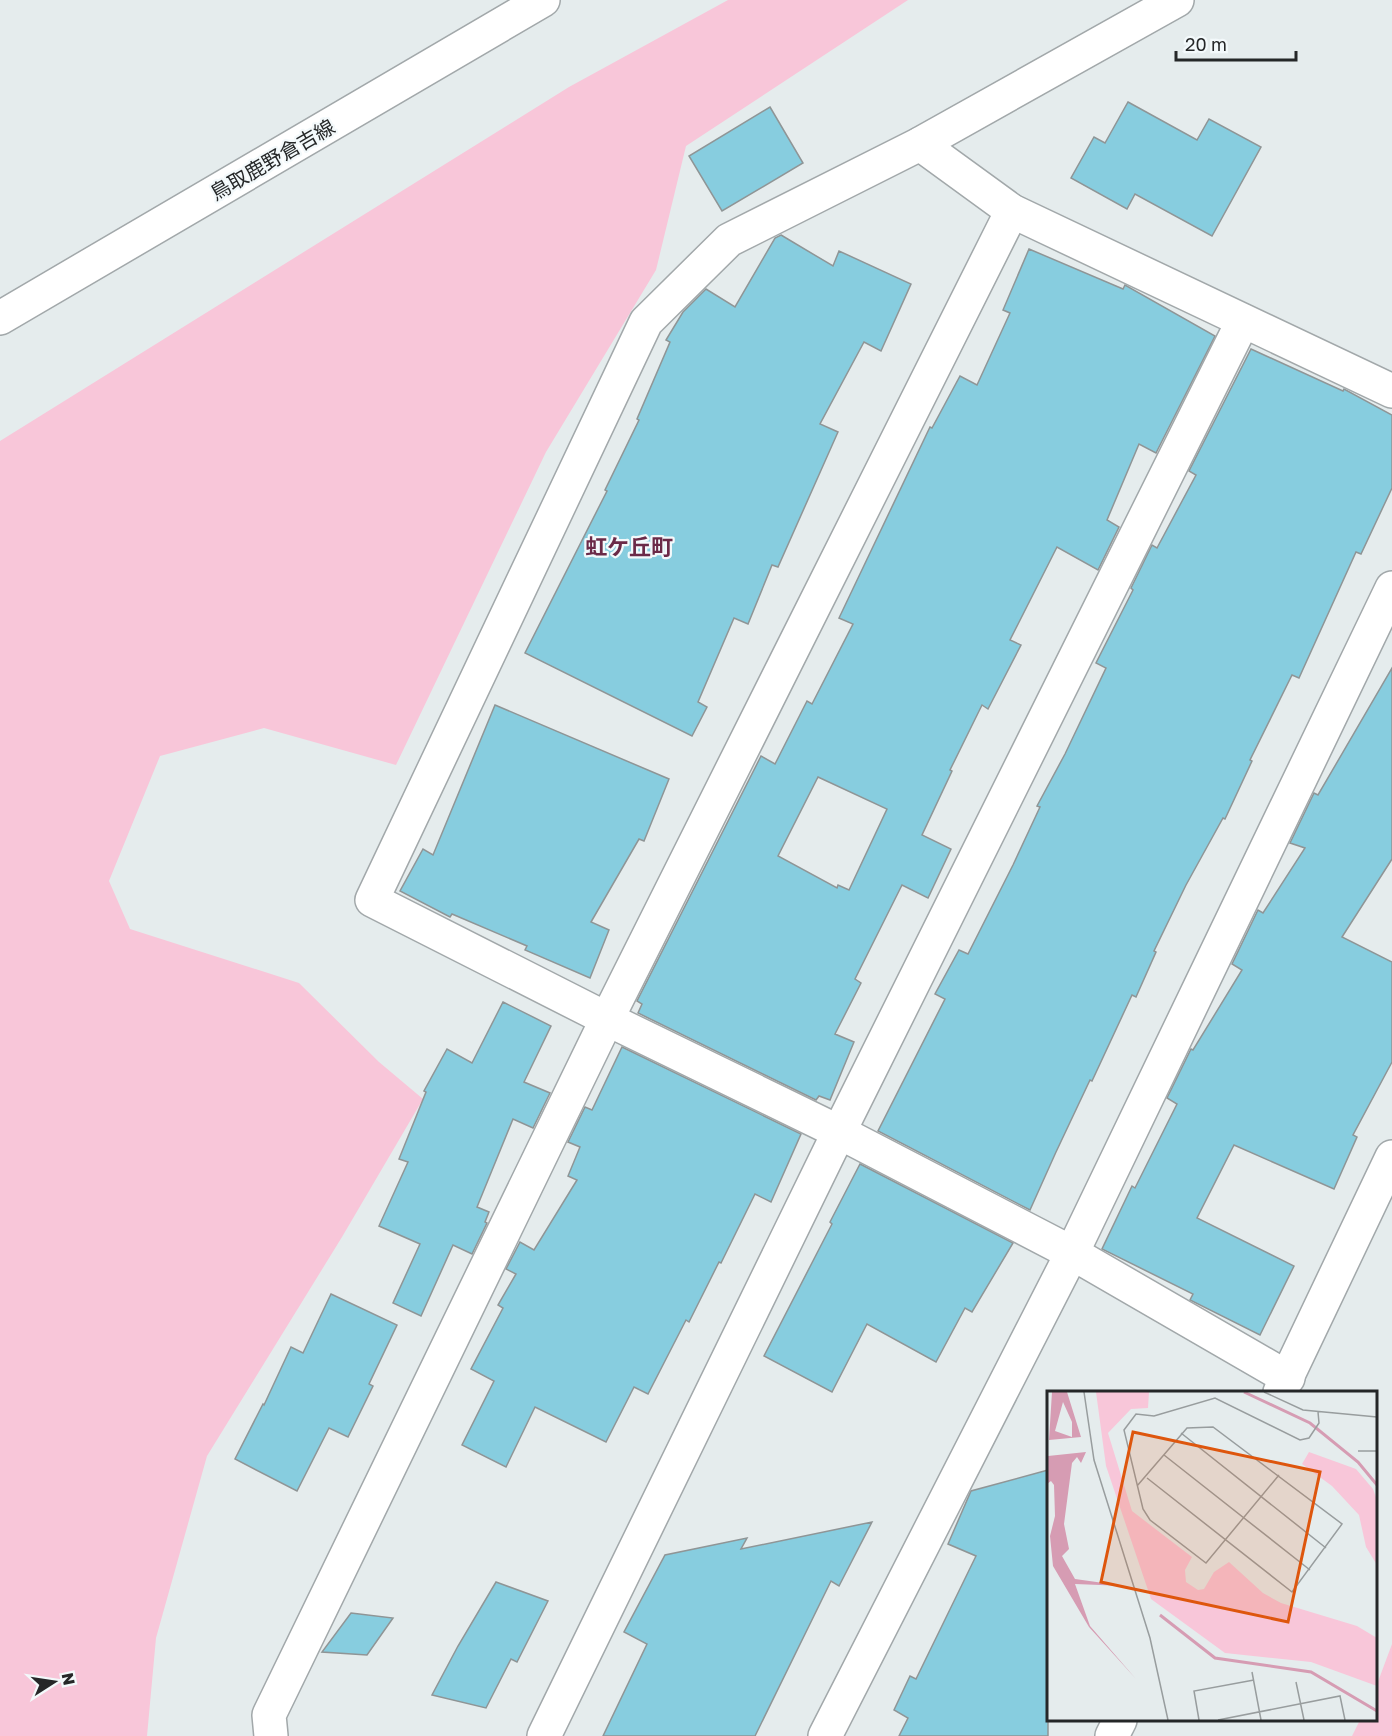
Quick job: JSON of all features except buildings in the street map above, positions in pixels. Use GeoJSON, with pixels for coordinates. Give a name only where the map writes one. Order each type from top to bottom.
{"type":"FeatureCollection","features":[{"type":"Feature","properties":{"kind":"street","name":"鳥取鹿野倉吉線"},"geometry":{"type":"LineString","coordinates":[[0,318],[543,0]]}},
{"type":"Feature","properties":{"kind":"street"},"geometry":{"type":"LineString","coordinates":[[1178,0],[920,144],[729,240],[646,322],[372,900],[607,1019],[839,1132],[1072,1252],[1284,1385],[1392,1157]]}},
{"type":"Feature","properties":{"kind":"street"},"geometry":{"type":"LineString","coordinates":[[920,144],[1012,211],[1392,391]]}},
{"type":"Feature","properties":{"kind":"street"},"geometry":{"type":"LineString","coordinates":[[271,1736],[269,1715],[607,1019],[1012,211]]}},
{"type":"Feature","properties":{"kind":"street"},"geometry":{"type":"LineString","coordinates":[[544,1736],[839,1132],[1243,321]]}},
{"type":"Feature","properties":{"kind":"street"},"geometry":{"type":"LineString","coordinates":[[825,1736],[1072,1252],[1392,588]]}},
{"type":"Feature","properties":{"kind":"street"},"geometry":{"type":"LineString","coordinates":[[1112,1736],[1119,1721]]}},
{"type":"Feature","properties":{"kind":"shaded area"},"geometry":{"type":"Polygon","coordinates":[[[728,0],[908,0],[686,146],[656,270],[546,452],[396,765],[264,728],[160,756],[109,881],[130,929],[299,983],[379,1062],[423,1099],[342,1237],[207,1456],[156,1638],[147,1736],[0,1736],[0,441],[569,87],[728,0]]]}},
{"type":"Feature","properties":{"kind":"shaded area"},"geometry":{"type":"Polygon","coordinates":[[[1392,1644],[1392,1736],[1352,1736],[1360,1721],[1377,1721],[1377,1684],[1392,1644]]]}},
{"type":"Feature","properties":{"kind":"district","name":"虹ケ丘町"},"geometry":{"type":"Point","coordinates":[629,546]}}]}
